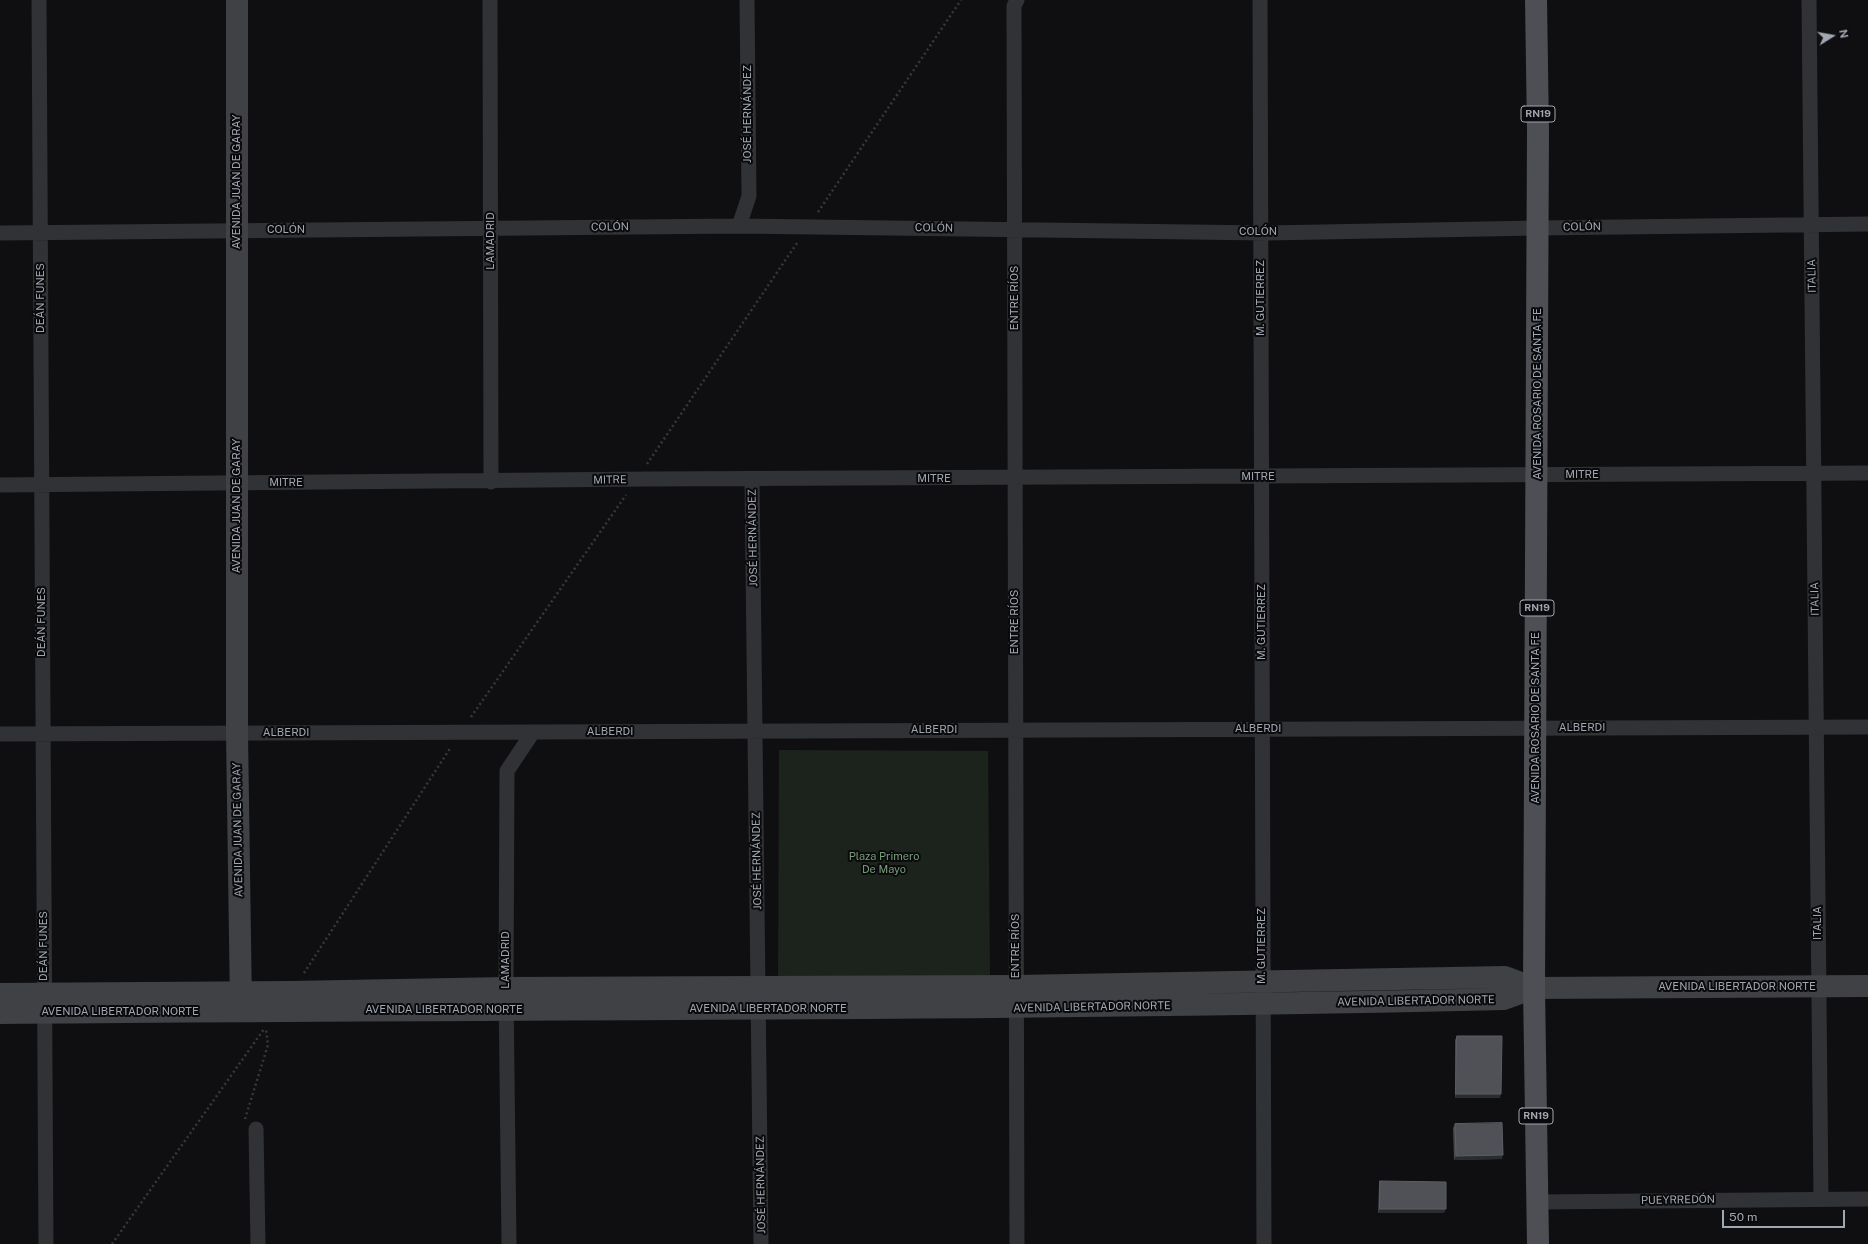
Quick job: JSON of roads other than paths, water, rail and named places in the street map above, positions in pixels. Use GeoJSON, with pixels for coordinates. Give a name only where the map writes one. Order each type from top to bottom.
{"type":"FeatureCollection","features":[{"type":"Feature","properties":{"kind":"main road","name":"AVENIDA JUAN DE GARAY"},"geometry":{"type":"LineString","coordinates":[[237,0],[237,733],[241,1002]]}},
{"type":"Feature","properties":{"kind":"main road","name":"AVENIDA ROSARIO DE SANTA FE"},"geometry":{"type":"LineString","coordinates":[[1536,0],[1538,475],[1534,988],[1538,1244]]}},
{"type":"Feature","properties":{"kind":"main road","name":"AVENIDA LIBERTADOR NORTE"},"geometry":{"type":"LineString","coordinates":[[241,1002],[290,992],[506,988],[760,988],[1262,983],[1505,977],[1534,988]]}},
{"type":"Feature","properties":{"kind":"main road","name":"AVENIDA LIBERTADOR NORTE"},"geometry":{"type":"LineString","coordinates":[[0,994],[44,1003],[241,1002],[507,1009],[1015,1008],[1262,1005],[1504,999],[1534,988],[1868,986]]}},
{"type":"Feature","properties":{"kind":"main road","name":"AVENIDA LIBERTADOR NORTE"},"geometry":{"type":"LineString","coordinates":[[0,1014],[44,1003]]}},
{"type":"Feature","properties":{"kind":"street","name":"DEÁN FUNES"},"geometry":{"type":"LineString","coordinates":[[39,0],[46,1244]]}},
{"type":"Feature","properties":{"kind":"street","name":"LAMADRID"},"geometry":{"type":"LineString","coordinates":[[490,0],[491,482]]}},
{"type":"Feature","properties":{"kind":"street","name":"JOSÉ HERNÁNDEZ"},"geometry":{"type":"LineString","coordinates":[[740,226],[749,196],[747,0]]}},
{"type":"Feature","properties":{"kind":"street","name":"ENTRE RÍOS"},"geometry":{"type":"LineString","coordinates":[[1017,0],[1014,6],[1016,730],[1015,1008],[1017,1244]]}},
{"type":"Feature","properties":{"kind":"street","name":"M. GUTIERREZ"},"geometry":{"type":"LineString","coordinates":[[1260,0],[1262,1005],[1264,1244]]}},
{"type":"Feature","properties":{"kind":"street","name":"ITALIA"},"geometry":{"type":"LineString","coordinates":[[1809,0],[1821,1199]]}},
{"type":"Feature","properties":{"kind":"street","name":"COLÓN"},"geometry":{"type":"LineString","coordinates":[[0,233],[740,226],[1261,233],[1868,224]]}},
{"type":"Feature","properties":{"kind":"street","name":"MITRE"},"geometry":{"type":"LineString","coordinates":[[0,485],[491,482],[637,479],[1868,473]]}},
{"type":"Feature","properties":{"kind":"street","name":"JOSÉ HERNÁNDEZ"},"geometry":{"type":"LineString","coordinates":[[752,479],[760,988],[761,1244]]}},
{"type":"Feature","properties":{"kind":"street","name":"ALBERDI"},"geometry":{"type":"LineString","coordinates":[[0,734],[1868,727]]}},
{"type":"Feature","properties":{"kind":"street","name":"LAMADRID"},"geometry":{"type":"LineString","coordinates":[[509,1244],[506,988],[507,771],[533,732]]}},
{"type":"Feature","properties":{"kind":"street"},"geometry":{"type":"LineString","coordinates":[[256,1129],[258,1244]]}},
{"type":"Feature","properties":{"kind":"street","name":"PUEYRREDÓN"},"geometry":{"type":"LineString","coordinates":[[1537,1202],[1868,1199]]}},
{"type":"Feature","properties":{"kind":"park label","name":"Plaza Primero De Mayo"},"geometry":{"type":"Point","coordinates":[884,863]}}]}
